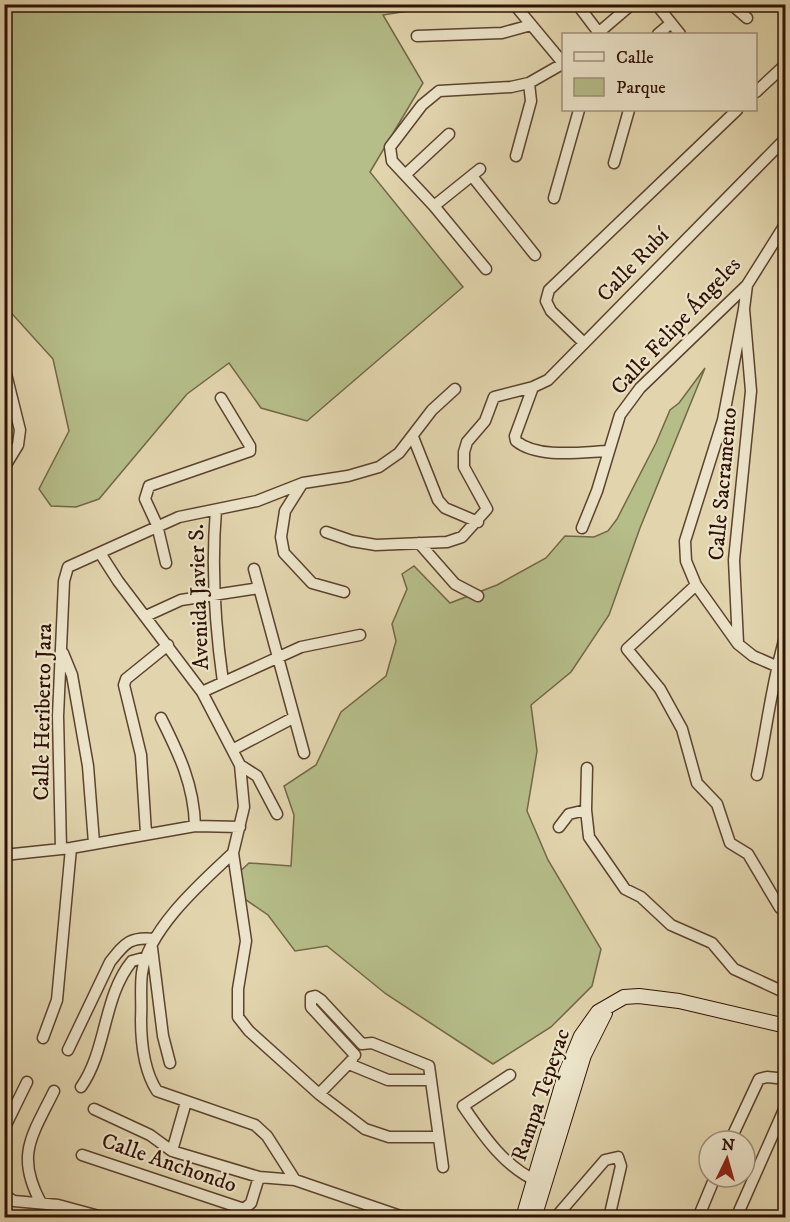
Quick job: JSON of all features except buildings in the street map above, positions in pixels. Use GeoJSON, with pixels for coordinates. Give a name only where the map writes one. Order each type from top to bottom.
{"type":"FeatureCollection","features":[{"type":"Feature","properties":{"kind":"main road","name":"Rampa Tepeyac"},"geometry":{"type":"LineString","coordinates":[[523,1218],[539,1182],[584,1055],[610,1005],[624,997],[639,996],[679,1001],[786,1026]]}},
{"type":"Feature","properties":{"kind":"main road","name":"Rampa Tepeyac"},"geometry":{"type":"LineString","coordinates":[[534,1218],[539,1182]]}},
{"type":"Feature","properties":{"kind":"street"},"geometry":{"type":"LineString","coordinates":[[514,4],[562,62]]}},
{"type":"Feature","properties":{"kind":"street"},"geometry":{"type":"LineString","coordinates":[[599,33],[632,4]]}},
{"type":"Feature","properties":{"kind":"street"},"geometry":{"type":"LineString","coordinates":[[656,4],[679,33]]}},
{"type":"Feature","properties":{"kind":"street"},"geometry":{"type":"LineString","coordinates":[[731,4],[747,18]]}},
{"type":"Feature","properties":{"kind":"street"},"geometry":{"type":"LineString","coordinates":[[578,5],[597,33]]}},
{"type":"Feature","properties":{"kind":"street"},"geometry":{"type":"LineString","coordinates":[[659,33],[670,24]]}},
{"type":"Feature","properties":{"kind":"street"},"geometry":{"type":"LineString","coordinates":[[417,36],[502,33],[531,25]]}},
{"type":"Feature","properties":{"kind":"street"},"geometry":{"type":"LineString","coordinates":[[486,269],[434,206],[392,161],[390,147],[423,105],[439,91],[500,88],[529,83],[562,64]]}},
{"type":"Feature","properties":{"kind":"street"},"geometry":{"type":"LineString","coordinates":[[757,91],[786,64]]}},
{"type":"Feature","properties":{"kind":"street"},"geometry":{"type":"LineString","coordinates":[[516,156],[531,101],[529,83]]}},
{"type":"Feature","properties":{"kind":"street"},"geometry":{"type":"LineString","coordinates":[[554,198],[579,111]]}},
{"type":"Feature","properties":{"kind":"street"},"geometry":{"type":"LineString","coordinates":[[615,163],[629,111]]}},
{"type":"Feature","properties":{"kind":"street"},"geometry":{"type":"LineString","coordinates":[[584,343],[551,311],[546,301],[549,290],[736,111]]}},
{"type":"Feature","properties":{"kind":"street"},"geometry":{"type":"LineString","coordinates":[[405,175],[450,134]]}},
{"type":"Feature","properties":{"kind":"street","name":"Calle Rubí"},"geometry":{"type":"LineString","coordinates":[[478,522],[488,509],[464,467],[464,452],[467,442],[485,421],[494,397],[533,387],[548,380],[786,138]]}},
{"type":"Feature","properties":{"kind":"street"},"geometry":{"type":"LineString","coordinates":[[434,206],[476,172],[536,255]]}},
{"type":"Feature","properties":{"kind":"street","name":"Calle Felipe Ángeles"},"geometry":{"type":"LineString","coordinates":[[582,528],[597,490],[620,415],[640,388],[747,285],[786,223]]}},
{"type":"Feature","properties":{"kind":"street","name":"Calle Sacramento"},"geometry":{"type":"LineString","coordinates":[[738,644],[734,560],[751,391],[744,309],[747,285]]}},
{"type":"Feature","properties":{"kind":"street"},"geometry":{"type":"LineString","coordinates":[[744,309],[723,420],[686,541],[686,561],[696,585],[738,644],[753,656],[776,666]]}},
{"type":"Feature","properties":{"kind":"street"},"geometry":{"type":"LineString","coordinates":[[4,366],[20,430],[18,445],[4,468]]}},
{"type":"Feature","properties":{"kind":"street"},"geometry":{"type":"LineString","coordinates":[[533,387],[515,436],[516,441],[521,445],[545,451],[609,451]]}},
{"type":"Feature","properties":{"kind":"street"},"geometry":{"type":"LineString","coordinates":[[437,1137],[389,1137],[365,1129],[319,1094],[249,1031],[238,1017],[238,989],[246,948],[233,853],[244,807],[240,765],[234,749],[202,692],[118,581],[100,553],[157,525],[189,514],[257,501],[303,483],[348,476],[379,467],[399,453],[432,410],[455,389]]}},
{"type":"Feature","properties":{"kind":"street"},"geometry":{"type":"LineString","coordinates":[[166,563],[157,525],[145,499],[149,486],[250,452],[249,446],[220,398]]}},
{"type":"Feature","properties":{"kind":"street"},"geometry":{"type":"LineString","coordinates":[[326,532],[352,541],[376,545],[447,542],[462,537],[478,522],[445,508],[438,500],[413,437]]}},
{"type":"Feature","properties":{"kind":"street"},"geometry":{"type":"LineString","coordinates":[[303,483],[285,511],[280,537],[284,553],[312,583],[344,592]]}},
{"type":"Feature","properties":{"kind":"street","name":"Avenida Javier S."},"geometry":{"type":"LineString","coordinates":[[216,510],[213,546],[214,594],[223,682]]}},
{"type":"Feature","properties":{"kind":"street"},"geometry":{"type":"LineString","coordinates":[[419,543],[454,584],[478,596]]}},
{"type":"Feature","properties":{"kind":"street","name":"Calle Heriberto Jara"},"geometry":{"type":"LineString","coordinates":[[43,1038],[57,1000],[66,849],[58,716],[63,653],[65,574],[68,567],[100,553]]}},
{"type":"Feature","properties":{"kind":"street"},"geometry":{"type":"LineString","coordinates":[[254,569],[304,753]]}},
{"type":"Feature","properties":{"kind":"street"},"geometry":{"type":"LineString","coordinates":[[696,585],[627,649],[660,689],[682,729],[697,783],[717,804],[730,843],[748,854],[780,908]]}},
{"type":"Feature","properties":{"kind":"street"},"geometry":{"type":"LineString","coordinates":[[146,616],[181,600],[259,588]]}},
{"type":"Feature","properties":{"kind":"street"},"geometry":{"type":"LineString","coordinates":[[757,775],[769,722],[776,666],[786,634]]}},
{"type":"Feature","properties":{"kind":"street"},"geometry":{"type":"LineString","coordinates":[[202,692],[301,647],[360,635]]}},
{"type":"Feature","properties":{"kind":"street"},"geometry":{"type":"LineString","coordinates":[[146,833],[141,755],[124,685],[126,679],[168,645]]}},
{"type":"Feature","properties":{"kind":"street"},"geometry":{"type":"LineString","coordinates":[[63,653],[72,675],[88,766],[94,843]]}},
{"type":"Feature","properties":{"kind":"street"},"geometry":{"type":"LineString","coordinates":[[161,718],[182,761],[190,785],[195,826]]}},
{"type":"Feature","properties":{"kind":"street"},"geometry":{"type":"LineString","coordinates":[[234,749],[293,718]]}},
{"type":"Feature","properties":{"kind":"street"},"geometry":{"type":"LineString","coordinates":[[240,765],[257,776],[277,814]]}},
{"type":"Feature","properties":{"kind":"street"},"geometry":{"type":"LineString","coordinates":[[587,768],[586,810],[589,837],[625,889],[641,897],[671,925],[712,944],[734,969],[786,993]]}},
{"type":"Feature","properties":{"kind":"street"},"geometry":{"type":"LineString","coordinates":[[559,827],[569,814],[586,810]]}},
{"type":"Feature","properties":{"kind":"street"},"geometry":{"type":"LineString","coordinates":[[4,855],[66,849],[195,826],[240,827]]}},
{"type":"Feature","properties":{"kind":"street"},"geometry":{"type":"LineString","coordinates":[[233,853],[184,902],[154,942],[142,972],[141,1039],[152,1083],[162,1094],[255,1125],[267,1136],[295,1180]]}},
{"type":"Feature","properties":{"kind":"street"},"geometry":{"type":"LineString","coordinates":[[68,1050],[117,953],[125,943],[140,937],[154,942]]}},
{"type":"Feature","properties":{"kind":"street"},"geometry":{"type":"LineString","coordinates":[[154,942],[163,1036],[170,1063]]}},
{"type":"Feature","properties":{"kind":"street"},"geometry":{"type":"LineString","coordinates":[[81,1087],[91,1072],[122,976],[132,962],[147,957]]}},
{"type":"Feature","properties":{"kind":"street"},"geometry":{"type":"LineString","coordinates":[[355,1055],[311,1007],[311,997],[315,996],[321,1000],[362,1044]]}},
{"type":"Feature","properties":{"kind":"street"},"geometry":{"type":"LineString","coordinates":[[362,1044],[372,1043],[429,1065],[437,1137],[444,1167]]}},
{"type":"Feature","properties":{"kind":"street"},"geometry":{"type":"LineString","coordinates":[[319,1094],[349,1064],[362,1044]]}},
{"type":"Feature","properties":{"kind":"street"},"geometry":{"type":"LineString","coordinates":[[349,1064],[388,1080],[430,1080]]}},
{"type":"Feature","properties":{"kind":"street"},"geometry":{"type":"LineString","coordinates":[[510,1075],[463,1106],[489,1143],[508,1162],[539,1182]]}},
{"type":"Feature","properties":{"kind":"street"},"geometry":{"type":"LineString","coordinates":[[736,1129],[759,1079],[767,1077],[786,1080]]}},
{"type":"Feature","properties":{"kind":"street"},"geometry":{"type":"LineString","coordinates":[[4,1129],[27,1082]]}},
{"type":"Feature","properties":{"kind":"street"},"geometry":{"type":"LineString","coordinates":[[41,1203],[29,1181],[27,1163],[32,1137],[54,1091]]}},
{"type":"Feature","properties":{"kind":"street"},"geometry":{"type":"LineString","coordinates":[[172,1151],[186,1102]]}},
{"type":"Feature","properties":{"kind":"street"},"geometry":{"type":"LineString","coordinates":[[736,1218],[786,1105]]}},
{"type":"Feature","properties":{"kind":"street"},"geometry":{"type":"LineString","coordinates":[[94,1109],[150,1135],[172,1151],[259,1177],[295,1180],[406,1218]]}},
{"type":"Feature","properties":{"kind":"street","name":"Calle Anchondo"},"geometry":{"type":"LineString","coordinates":[[82,1155],[244,1209],[251,1203],[259,1177]]}},
{"type":"Feature","properties":{"kind":"street"},"geometry":{"type":"LineString","coordinates":[[555,1218],[605,1160],[618,1157],[621,1166],[609,1218]]}},
{"type":"Feature","properties":{"kind":"street"},"geometry":{"type":"LineString","coordinates":[[698,1218],[710,1189]]}},
{"type":"Feature","properties":{"kind":"street"},"geometry":{"type":"LineString","coordinates":[[4,1195],[14,1201],[41,1203],[106,1218]]}},
{"type":"Feature","properties":{"kind":"green space"},"geometry":{"type":"Polygon","coordinates":[[[5,5],[446,5],[383,15],[423,83],[370,172],[463,287],[307,421],[261,408],[229,363],[187,394],[99,499],[76,507],[51,506],[39,489],[69,431],[53,359],[5,306],[5,5]]]}},
{"type":"Feature","properties":{"kind":"green space"},"geometry":{"type":"Polygon","coordinates":[[[705,368],[640,528],[609,615],[571,672],[531,705],[537,751],[527,811],[548,860],[601,949],[592,986],[551,1027],[493,1064],[386,994],[327,946],[295,951],[268,915],[239,895],[237,874],[249,863],[291,866],[294,815],[284,786],[316,765],[341,712],[386,676],[396,641],[392,624],[407,589],[402,574],[414,566],[450,603],[497,585],[546,558],[565,536],[594,537],[608,531],[617,519],[656,443],[670,410],[679,403],[705,368]]]}}]}
